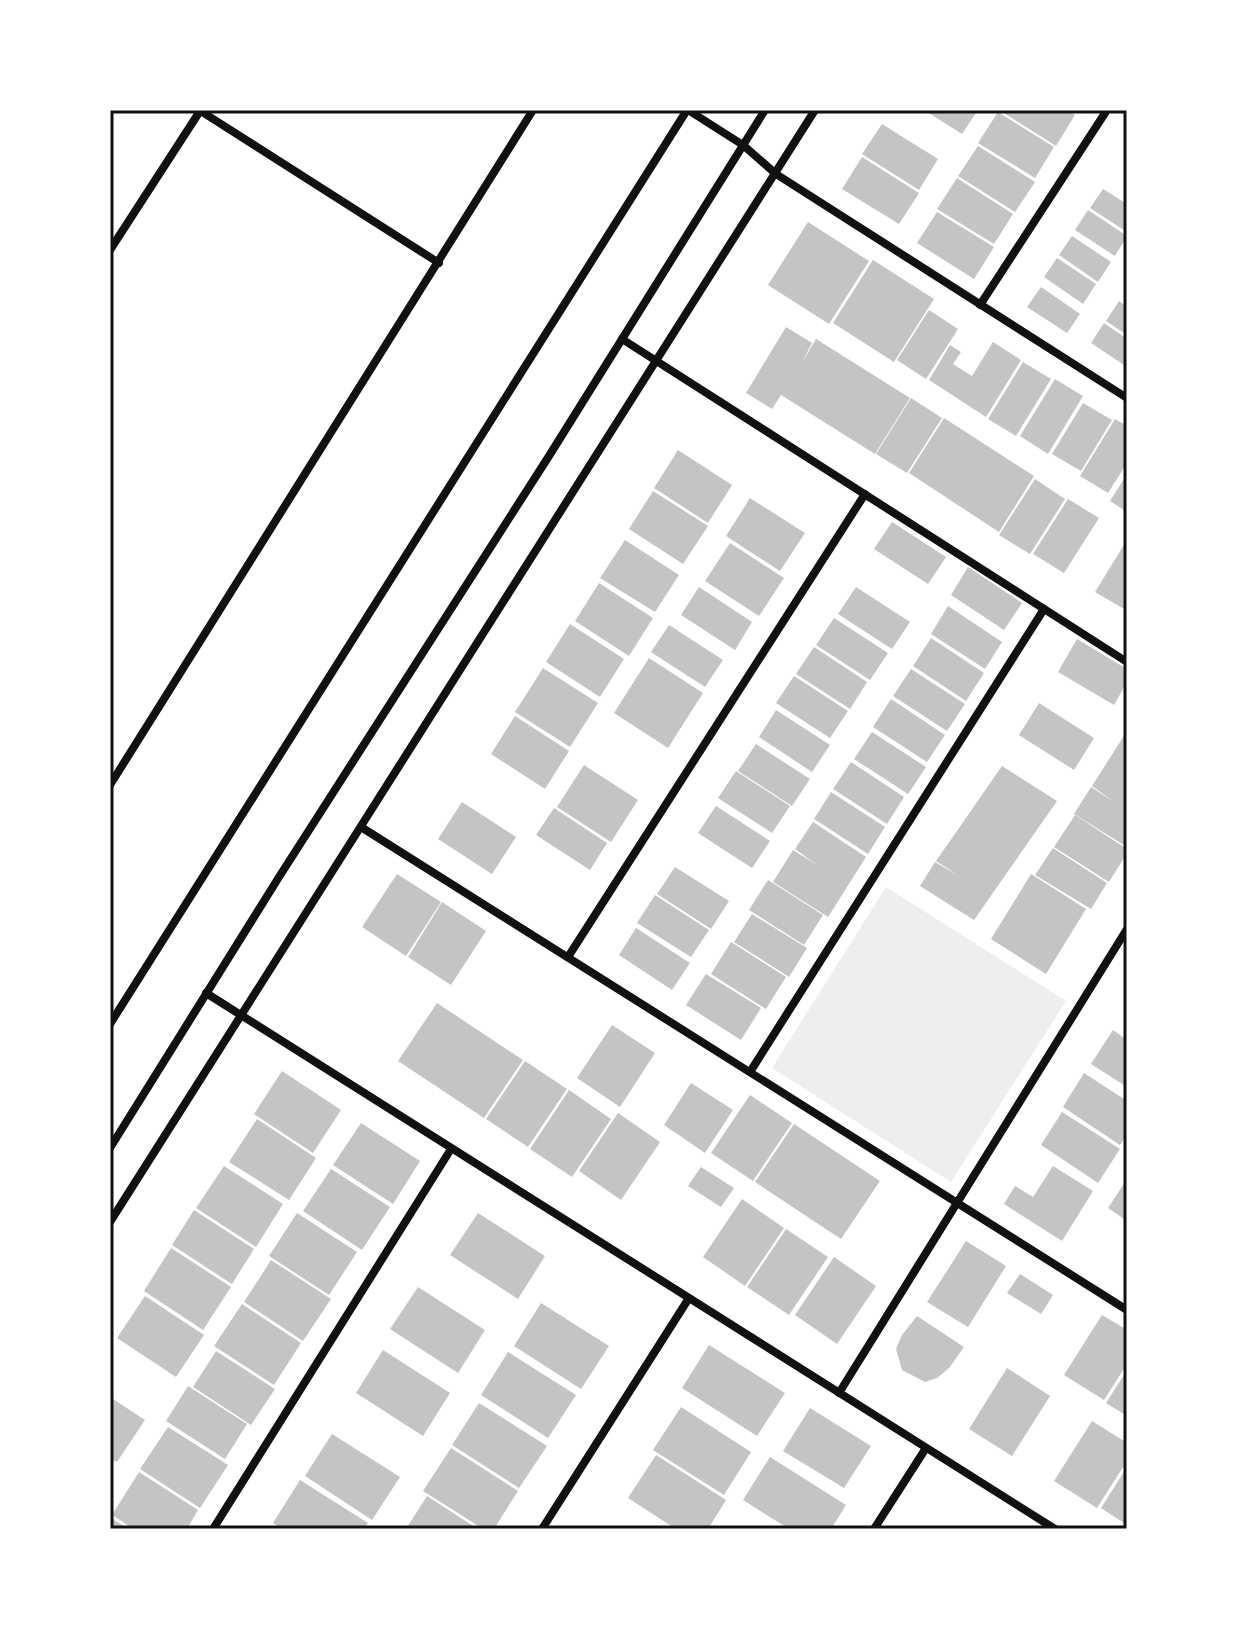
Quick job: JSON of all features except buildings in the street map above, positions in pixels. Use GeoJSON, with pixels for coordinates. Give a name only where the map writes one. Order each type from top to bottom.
{"type":"FeatureCollection","features":[{"type":"Feature","properties":{"kind":"street"},"geometry":{"type":"LineString","coordinates":[[110,250],[200,110],[439,263]]}},
{"type":"Feature","properties":{"kind":"street"},"geometry":{"type":"LineString","coordinates":[[110,785],[533,110]]}},
{"type":"Feature","properties":{"kind":"street"},"geometry":{"type":"LineString","coordinates":[[110,1024],[688,110],[743,145],[776,174],[1127,398]]}},
{"type":"Feature","properties":{"kind":"street"},"geometry":{"type":"LineString","coordinates":[[110,1148],[765,110]]}},
{"type":"Feature","properties":{"kind":"street"},"geometry":{"type":"LineString","coordinates":[[110,1222],[815,110]]}},
{"type":"Feature","properties":{"kind":"street"},"geometry":{"type":"LineString","coordinates":[[980,305],[1107,110]]}},
{"type":"Feature","properties":{"kind":"street"},"geometry":{"type":"LineString","coordinates":[[622,339],[1127,662]]}},
{"type":"Feature","properties":{"kind":"street"},"geometry":{"type":"LineString","coordinates":[[568,957],[865,494]]}},
{"type":"Feature","properties":{"kind":"street"},"geometry":{"type":"LineString","coordinates":[[750,1072],[1044,609]]}},
{"type":"Feature","properties":{"kind":"street"},"geometry":{"type":"LineString","coordinates":[[361,827],[1127,1310]]}},
{"type":"Feature","properties":{"kind":"street"},"geometry":{"type":"LineString","coordinates":[[839,1393],[1127,929]]}},
{"type":"Feature","properties":{"kind":"street"},"geometry":{"type":"LineString","coordinates":[[206,993],[1055,1529]]}},
{"type":"Feature","properties":{"kind":"street"},"geometry":{"type":"LineString","coordinates":[[213,1529],[451,1149]]}},
{"type":"Feature","properties":{"kind":"street"},"geometry":{"type":"LineString","coordinates":[[542,1529],[689,1298]]}},
{"type":"Feature","properties":{"kind":"street"},"geometry":{"type":"LineString","coordinates":[[874,1529],[926,1448]]}},
{"type":"Feature","properties":{"kind":"shaded area"},"geometry":{"type":"Polygon","coordinates":[[[886,887],[1066,1001],[951,1182],[772,1068],[886,887]]]}}]}
